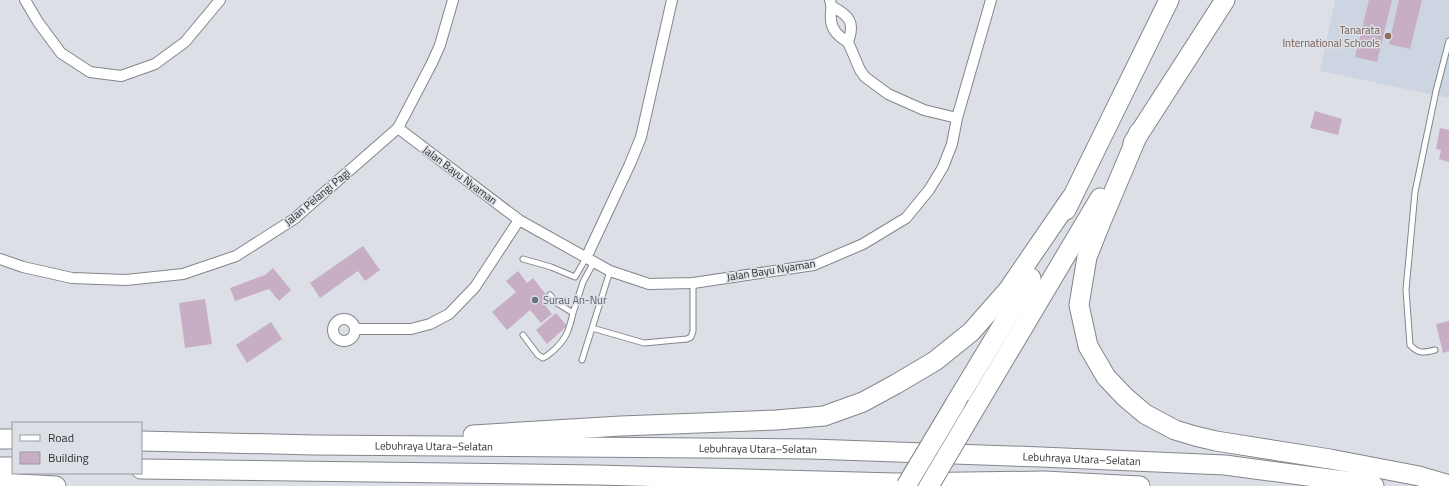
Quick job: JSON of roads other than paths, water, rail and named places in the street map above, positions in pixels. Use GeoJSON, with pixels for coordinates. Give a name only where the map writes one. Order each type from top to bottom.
{"type":"FeatureCollection","features":[{"type":"Feature","properties":{"kind":"highway"},"geometry":{"type":"LineString","coordinates":[[906,486],[1048,250],[1071,198],[1168,0]]}},
{"type":"Feature","properties":{"kind":"highway"},"geometry":{"type":"LineString","coordinates":[[929,486],[1140,132],[1225,0]]}},
{"type":"Feature","properties":{"kind":"highway"},"geometry":{"type":"LineString","coordinates":[[1140,132],[1087,257],[1079,305],[1088,346],[1106,377],[1125,397],[1145,414],[1174,430],[1216,441],[1330,459],[1419,476],[1449,485]]}},
{"type":"Feature","properties":{"kind":"highway"},"geometry":{"type":"LineString","coordinates":[[314,445],[498,433],[776,420],[824,416],[863,402],[896,384],[935,361],[971,332],[1008,290],[1071,198]]}},
{"type":"Feature","properties":{"kind":"highway"},"geometry":{"type":"LineString","coordinates":[[0,438],[12,439]]}},
{"type":"Feature","properties":{"kind":"highway","name":"Lebuhraya Utara–Selatan"},"geometry":{"type":"LineString","coordinates":[[142,440],[314,445],[811,449],[1041,457],[1225,465],[1374,486]]}},
{"type":"Feature","properties":{"kind":"highway"},"geometry":{"type":"LineString","coordinates":[[0,467],[12,467]]}},
{"type":"Feature","properties":{"kind":"highway"},"geometry":{"type":"LineString","coordinates":[[142,469],[597,475],[806,482],[896,483],[1044,481],[1140,486]]}},
{"type":"Feature","properties":{"kind":"highway"},"geometry":{"type":"LineString","coordinates":[[786,486],[806,482]]}},
{"type":"Feature","properties":{"kind":"highway"},"geometry":{"type":"LineString","coordinates":[[0,483],[56,486]]}},
{"type":"Feature","properties":{"kind":"street"},"geometry":{"type":"LineString","coordinates":[[25,0],[38,22],[61,53],[90,72],[121,76],[155,64],[185,42],[220,0]]}},
{"type":"Feature","properties":{"kind":"street","name":"Jalan Pelangi Pagi"},"geometry":{"type":"LineString","coordinates":[[0,259],[23,267],[72,278],[126,280],[183,274],[236,256],[294,219],[398,128],[440,45],[453,0]]}},
{"type":"Feature","properties":{"kind":"street"},"geometry":{"type":"LineString","coordinates":[[590,260],[641,137],[672,0]]}},
{"type":"Feature","properties":{"kind":"street","name":"Jalan Bayu Nyaman"},"geometry":{"type":"LineString","coordinates":[[398,128],[519,220],[610,271],[649,284],[693,283],[814,265],[863,244],[906,218],[929,190],[943,167],[952,144],[957,118],[991,0]]}},
{"type":"Feature","properties":{"kind":"street"},"geometry":{"type":"LineString","coordinates":[[831,4],[830,20],[832,27],[837,34],[848,42],[860,70],[865,77],[888,94],[924,110],[957,118]]}},
{"type":"Feature","properties":{"kind":"street"},"geometry":{"type":"LineString","coordinates":[[831,4],[849,17],[851,34],[848,42]]}},
{"type":"Feature","properties":{"kind":"street"},"geometry":{"type":"LineString","coordinates":[[355,329],[411,329],[430,324],[449,314],[475,287],[519,220]]}},
{"type":"Feature","properties":{"kind":"lane"},"geometry":{"type":"LineString","coordinates":[[1435,350],[1425,353],[1416,351],[1410,344],[1406,290],[1415,192],[1436,92],[1449,41]]}},
{"type":"Feature","properties":{"kind":"lane"},"geometry":{"type":"LineString","coordinates":[[523,259],[551,266],[583,282]]}},
{"type":"Feature","properties":{"kind":"lane"},"geometry":{"type":"LineString","coordinates":[[575,277],[590,260]]}},
{"type":"Feature","properties":{"kind":"lane"},"geometry":{"type":"LineString","coordinates":[[523,335],[538,355],[543,358],[547,357],[563,342],[569,330],[590,260]]}},
{"type":"Feature","properties":{"kind":"lane"},"geometry":{"type":"LineString","coordinates":[[582,360],[610,271]]}},
{"type":"Feature","properties":{"kind":"lane"},"geometry":{"type":"LineString","coordinates":[[592,328],[644,343],[687,339],[691,337],[693,331],[693,283]]}},
{"type":"Feature","properties":{"kind":"lane"},"geometry":{"type":"LineString","coordinates":[[550,295],[557,303],[573,313]]}},
{"type":"Feature","properties":{"kind":"place","name":"Tanarata International Schools"},"geometry":{"type":"Point","coordinates":[1388,36]}},
{"type":"Feature","properties":{"kind":"place","name":"Surau An-Nur"},"geometry":{"type":"Point","coordinates":[535,300]}}]}
